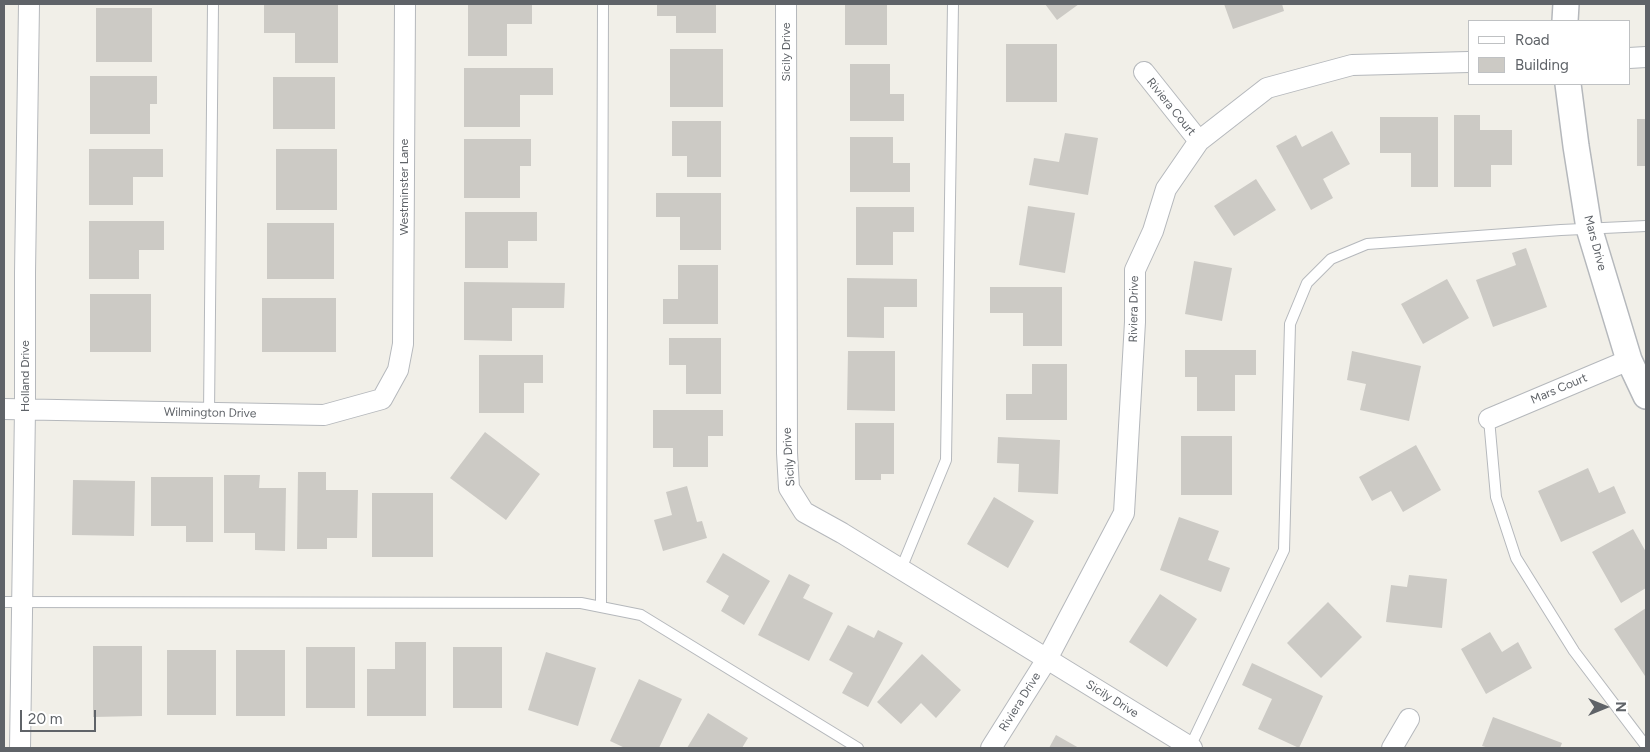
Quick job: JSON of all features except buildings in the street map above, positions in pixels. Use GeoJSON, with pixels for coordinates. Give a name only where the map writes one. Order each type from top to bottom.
{"type":"FeatureCollection","features":[{"type":"Feature","properties":{"kind":"street","name":"Holland Drive"},"geometry":{"type":"LineString","coordinates":[[20,748],[13,602],[25,409],[29,4]]}},
{"type":"Feature","properties":{"kind":"street","name":"Westminster Lane"},"geometry":{"type":"LineString","coordinates":[[398,370],[403,344],[406,4]]}},
{"type":"Feature","properties":{"kind":"street","name":"Sicily Drive"},"geometry":{"type":"LineString","coordinates":[[786,4],[787,443],[789,488],[804,512],[901,569],[1191,748]]}},
{"type":"Feature","properties":{"kind":"street"},"geometry":{"type":"LineString","coordinates":[[1565,20],[1566,4]]}},
{"type":"Feature","properties":{"kind":"street"},"geometry":{"type":"LineString","coordinates":[[1630,58],[1646,57]]}},
{"type":"Feature","properties":{"kind":"street","name":"Riviera Drive"},"geometry":{"type":"LineString","coordinates":[[991,748],[1047,659],[1124,513],[1135,322],[1135,270],[1153,231],[1166,189],[1199,141],[1267,88],[1352,65],[1468,62]]}},
{"type":"Feature","properties":{"kind":"street","name":"Riviera Court"},"geometry":{"type":"LineString","coordinates":[[1144,72],[1199,141]]}},
{"type":"Feature","properties":{"kind":"street","name":"Mars Drive"},"geometry":{"type":"LineString","coordinates":[[1568,85],[1590,228],[1629,360],[1646,396]]}},
{"type":"Feature","properties":{"kind":"street","name":"Mars Court"},"geometry":{"type":"LineString","coordinates":[[1489,419],[1629,360]]}},
{"type":"Feature","properties":{"kind":"street","name":"Wilmington Drive"},"geometry":{"type":"LineString","coordinates":[[4,409],[324,415],[382,399],[398,370]]}},
{"type":"Feature","properties":{"kind":"street"},"geometry":{"type":"LineString","coordinates":[[1392,748],[1409,719]]}},
{"type":"Feature","properties":{"kind":"lane"},"geometry":{"type":"LineString","coordinates":[[209,413],[213,4]]}},
{"type":"Feature","properties":{"kind":"lane"},"geometry":{"type":"LineString","coordinates":[[601,607],[603,4]]}},
{"type":"Feature","properties":{"kind":"lane"},"geometry":{"type":"LineString","coordinates":[[901,569],[946,460],[953,4]]}},
{"type":"Feature","properties":{"kind":"lane"},"geometry":{"type":"LineString","coordinates":[[1191,748],[1284,550],[1290,324],[1307,283],[1331,259],[1367,244],[1590,228],[1646,226]]}},
{"type":"Feature","properties":{"kind":"lane"},"geometry":{"type":"LineString","coordinates":[[1489,419],[1496,497],[1516,558],[1574,651],[1646,747]]}},
{"type":"Feature","properties":{"kind":"lane"},"geometry":{"type":"LineString","coordinates":[[13,602],[581,603],[641,615],[858,748]]}}]}
